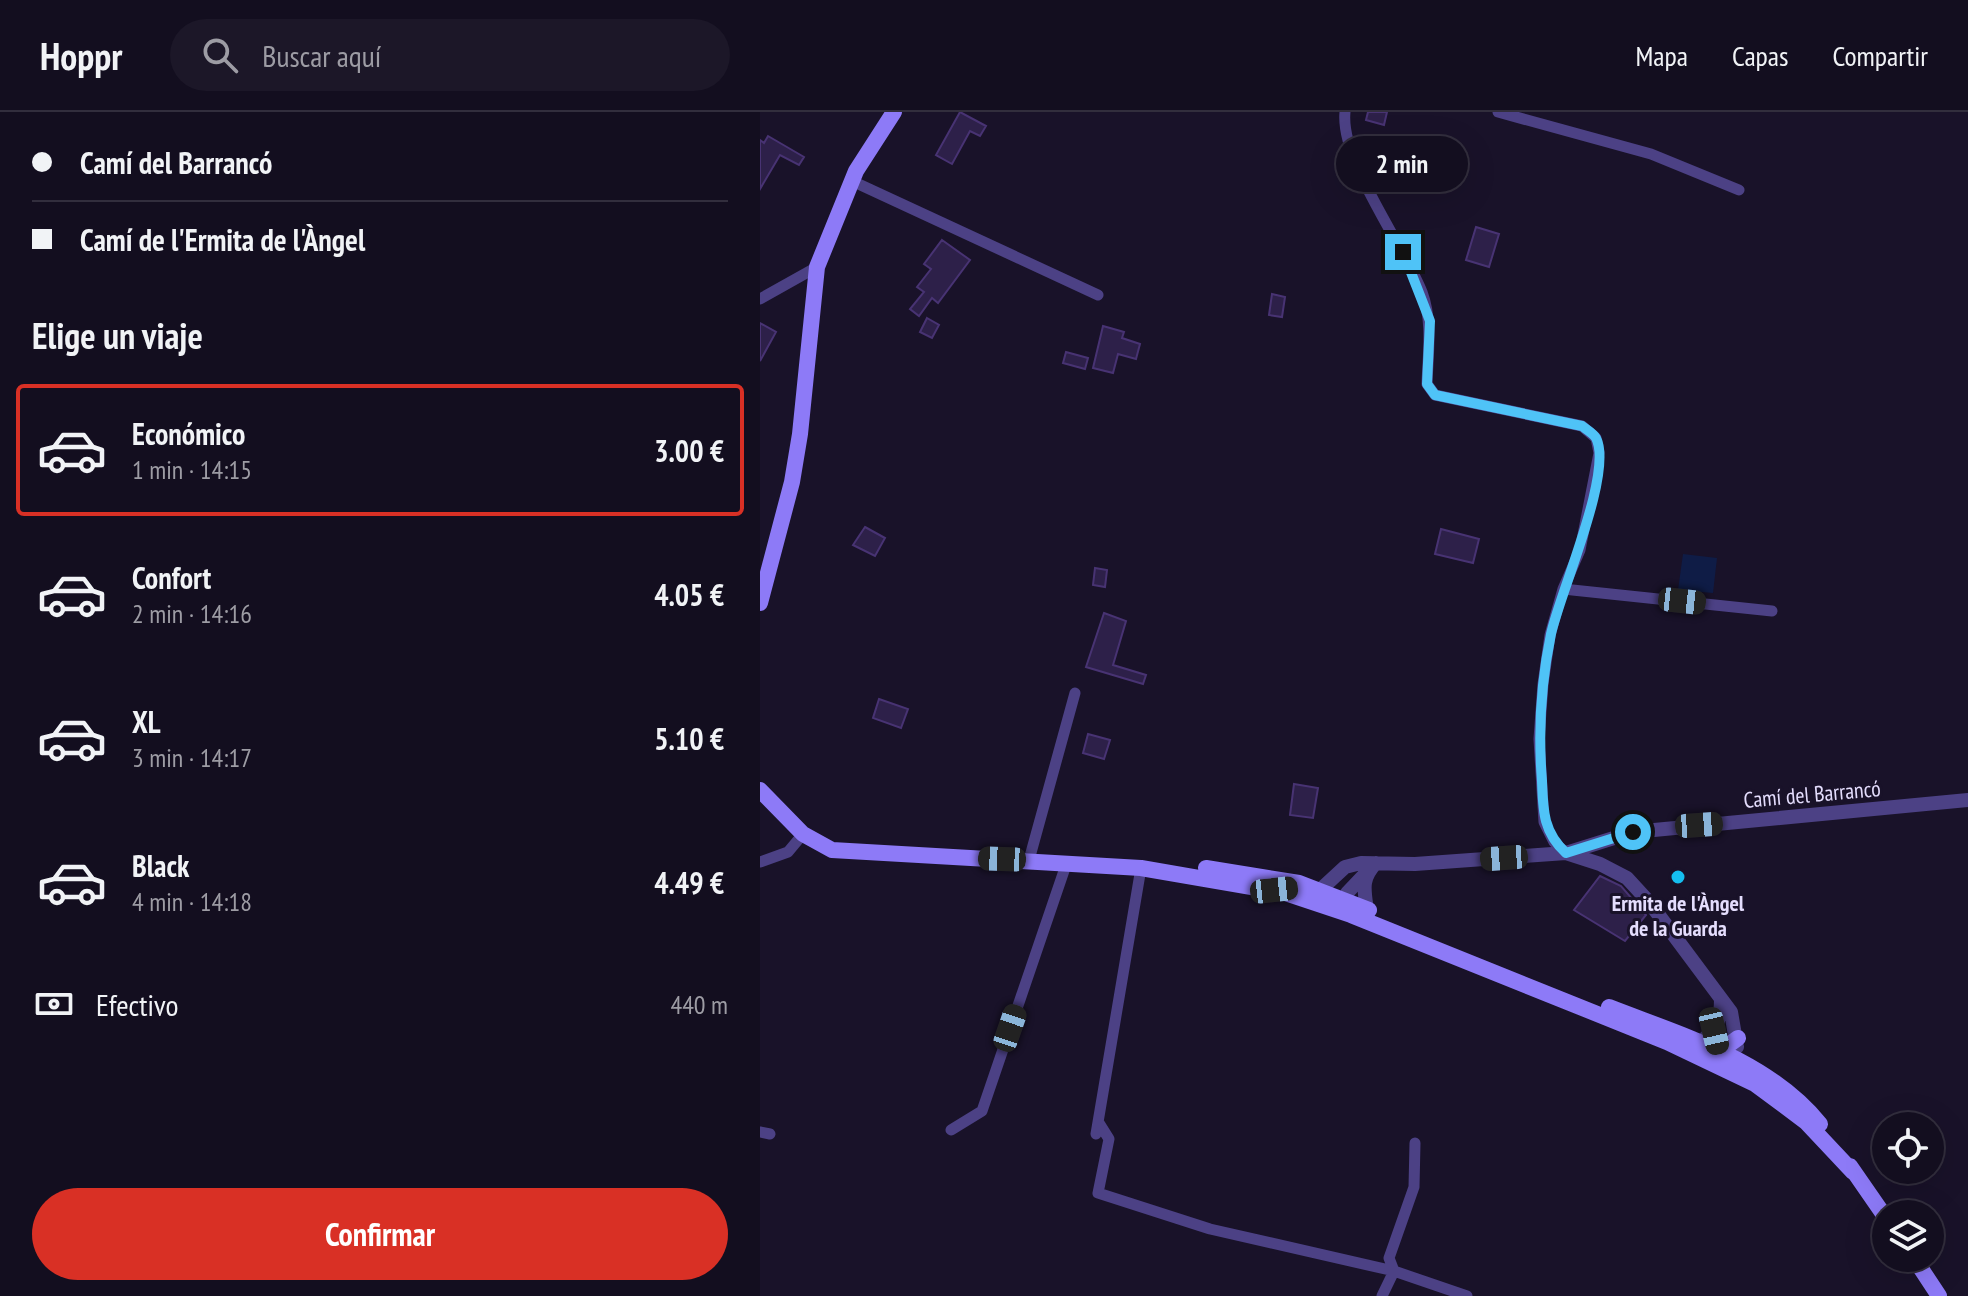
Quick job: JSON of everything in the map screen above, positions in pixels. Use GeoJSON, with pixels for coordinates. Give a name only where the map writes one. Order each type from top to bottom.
{"type":"FeatureCollection","features":[{"type":"Feature","properties":{"kind":"main road"},"geometry":{"type":"LineString","coordinates":[[760,603],[795,466],[817,267],[852,181],[894,112]]}},
{"type":"Feature","properties":{"kind":"main road"},"geometry":{"type":"LineString","coordinates":[[760,790],[803,834],[832,850],[1141,868],[1274,890],[1351,915],[1667,1042],[1755,1084],[1806,1122]]}},
{"type":"Feature","properties":{"kind":"main road"},"geometry":{"type":"LineString","coordinates":[[1141,868],[1174,865],[1240,871],[1342,895],[1367,910],[1737,1060],[1779,1085],[1810,1112],[1839,1148],[1873,1200]]}},
{"type":"Feature","properties":{"kind":"main road"},"geometry":{"type":"LineString","coordinates":[[1333,880],[1345,907],[1449,949],[1457,958]]}},
{"type":"Feature","properties":{"kind":"main road"},"geometry":{"type":"LineString","coordinates":[[1274,890],[1291,888],[1325,899],[1342,895]]}},
{"type":"Feature","properties":{"kind":"main road"},"geometry":{"type":"LineString","coordinates":[[1714,1031],[1719,1052],[1793,1103],[1806,1122],[1853,1172]]}},
{"type":"Feature","properties":{"kind":"main road"},"geometry":{"type":"LineString","coordinates":[[1667,1042],[1706,1053],[1719,1052],[1738,1038]]}},
{"type":"Feature","properties":{"kind":"main road"},"geometry":{"type":"LineString","coordinates":[[1923,1272],[1939,1296]]}},
{"type":"Feature","properties":{"kind":"street"},"geometry":{"type":"LineString","coordinates":[[1345,112],[1343,125],[1351,157],[1422,294],[1430,321],[1427,384],[1435,395],[1582,426],[1596,438],[1599,453],[1583,535],[1550,635],[1539,739],[1544,822],[1554,842],[1566,853],[1600,864],[1627,878],[1649,902],[1731,1012],[1738,1038],[1737,1060]]}},
{"type":"Feature","properties":{"kind":"street"},"geometry":{"type":"LineString","coordinates":[[1498,112],[1651,154],[1739,190]]}},
{"type":"Feature","properties":{"kind":"street"},"geometry":{"type":"LineString","coordinates":[[852,181],[1098,295]]}},
{"type":"Feature","properties":{"kind":"street"},"geometry":{"type":"LineString","coordinates":[[760,299],[817,267]]}},
{"type":"Feature","properties":{"kind":"street"},"geometry":{"type":"LineString","coordinates":[[1563,589],[1772,611]]}},
{"type":"Feature","properties":{"kind":"street"},"geometry":{"type":"LineString","coordinates":[[1029,860],[1075,693]]}},
{"type":"Feature","properties":{"kind":"street","name":"Camí del Barrancó"},"geometry":{"type":"LineString","coordinates":[[1319,891],[1345,867],[1371,869],[1566,853],[1633,832],[1968,800]]}},
{"type":"Feature","properties":{"kind":"street"},"geometry":{"type":"LineString","coordinates":[[760,862],[788,852],[803,834]]}},
{"type":"Feature","properties":{"kind":"street"},"geometry":{"type":"LineString","coordinates":[[951,1130],[982,1111],[1067,862]]}},
{"type":"Feature","properties":{"kind":"street"},"geometry":{"type":"LineString","coordinates":[[1141,868],[1097,1129],[1109,1139],[1098,1193],[1210,1229],[1394,1271],[1467,1296]]}},
{"type":"Feature","properties":{"kind":"street"},"geometry":{"type":"LineString","coordinates":[[1342,895],[1371,869]]}},
{"type":"Feature","properties":{"kind":"street"},"geometry":{"type":"LineString","coordinates":[[1367,910],[1371,869]]}},
{"type":"Feature","properties":{"kind":"street"},"geometry":{"type":"LineString","coordinates":[[1699,1043],[1714,1031],[1721,1016],[1721,999]]}},
{"type":"Feature","properties":{"kind":"street"},"geometry":{"type":"LineString","coordinates":[[1382,1296],[1394,1271],[1389,1258],[1414,1187],[1415,1143]]}},
{"type":"Feature","properties":{"kind":"water"},"geometry":{"type":"Polygon","coordinates":[[[1683,554],[1717,558],[1713,593],[1678,590],[1683,554]]]}},
{"type":"Feature","properties":{"kind":"building"},"geometry":{"type":"Polygon","coordinates":[[[960,112],[986,126],[980,136],[970,131],[952,164],[936,155],[960,112]]]}},
{"type":"Feature","properties":{"kind":"building"},"geometry":{"type":"Polygon","coordinates":[[[1368,112],[1387,112],[1384,125],[1366,120],[1368,112]]]}},
{"type":"Feature","properties":{"kind":"building"},"geometry":{"type":"Polygon","coordinates":[[[768,136],[804,157],[799,165],[780,155],[760,189],[760,140],[764,143],[768,136]]]}},
{"type":"Feature","properties":{"kind":"building"},"geometry":{"type":"Polygon","coordinates":[[[1476,227],[1499,234],[1489,267],[1466,260],[1476,227]]]}},
{"type":"Feature","properties":{"kind":"building"},"geometry":{"type":"Polygon","coordinates":[[[942,240],[970,260],[938,303],[932,298],[919,316],[910,309],[924,292],[917,287],[931,269],[924,264],[942,240]]]}},
{"type":"Feature","properties":{"kind":"building"},"geometry":{"type":"Polygon","coordinates":[[[1272,294],[1285,297],[1282,317],[1269,315],[1272,294]]]}},
{"type":"Feature","properties":{"kind":"building"},"geometry":{"type":"Polygon","coordinates":[[[927,318],[939,325],[932,338],[920,332],[927,318]]]}},
{"type":"Feature","properties":{"kind":"building"},"geometry":{"type":"Polygon","coordinates":[[[760,323],[776,332],[760,361],[760,323]]]}},
{"type":"Feature","properties":{"kind":"building"},"geometry":{"type":"Polygon","coordinates":[[[1103,326],[1124,332],[1122,338],[1140,344],[1136,359],[1118,354],[1113,373],[1093,368],[1103,326]]]}},
{"type":"Feature","properties":{"kind":"building"},"geometry":{"type":"Polygon","coordinates":[[[1066,352],[1088,358],[1085,369],[1063,363],[1066,352]]]}},
{"type":"Feature","properties":{"kind":"building"},"geometry":{"type":"Polygon","coordinates":[[[865,527],[885,538],[875,556],[853,545],[865,527]]]}},
{"type":"Feature","properties":{"kind":"building"},"geometry":{"type":"Polygon","coordinates":[[[1441,529],[1479,539],[1473,563],[1435,554],[1441,529]]]}},
{"type":"Feature","properties":{"kind":"building"},"geometry":{"type":"Polygon","coordinates":[[[1095,568],[1107,570],[1105,587],[1093,585],[1095,568]]]}},
{"type":"Feature","properties":{"kind":"building"},"geometry":{"type":"Polygon","coordinates":[[[1104,613],[1126,621],[1113,665],[1146,675],[1143,684],[1086,667],[1104,613]]]}},
{"type":"Feature","properties":{"kind":"building"},"geometry":{"type":"Polygon","coordinates":[[[879,699],[908,709],[901,728],[873,718],[879,699]]]}},
{"type":"Feature","properties":{"kind":"building"},"geometry":{"type":"Polygon","coordinates":[[[1088,734],[1110,740],[1104,759],[1083,753],[1088,734]]]}},
{"type":"Feature","properties":{"kind":"building"},"geometry":{"type":"Polygon","coordinates":[[[1294,784],[1318,788],[1313,818],[1290,815],[1294,784]]]}},
{"type":"Feature","properties":{"kind":"building"},"geometry":{"type":"Polygon","coordinates":[[[1600,876],[1621,886],[1646,915],[1625,941],[1574,910],[1600,876]]]}},
{"type":"Feature","properties":{"kind":"place","name":"Ermita de l'Àngel de la Guarda"},"geometry":{"type":"Point","coordinates":[1678,877]}},
{"type":"Feature","properties":{"kind":"route"},"geometry":{"type":"LineString","coordinates":[[1403,252],[1430,321],[1427,384],[1435,395],[1475,405],[1537,414],[1582,426],[1596,438],[1599,453],[1593,490],[1580,550],[1563,589],[1550,635],[1543,684],[1539,739],[1544,822],[1554,842],[1566,853],[1598,840],[1633,832]]}}]}
